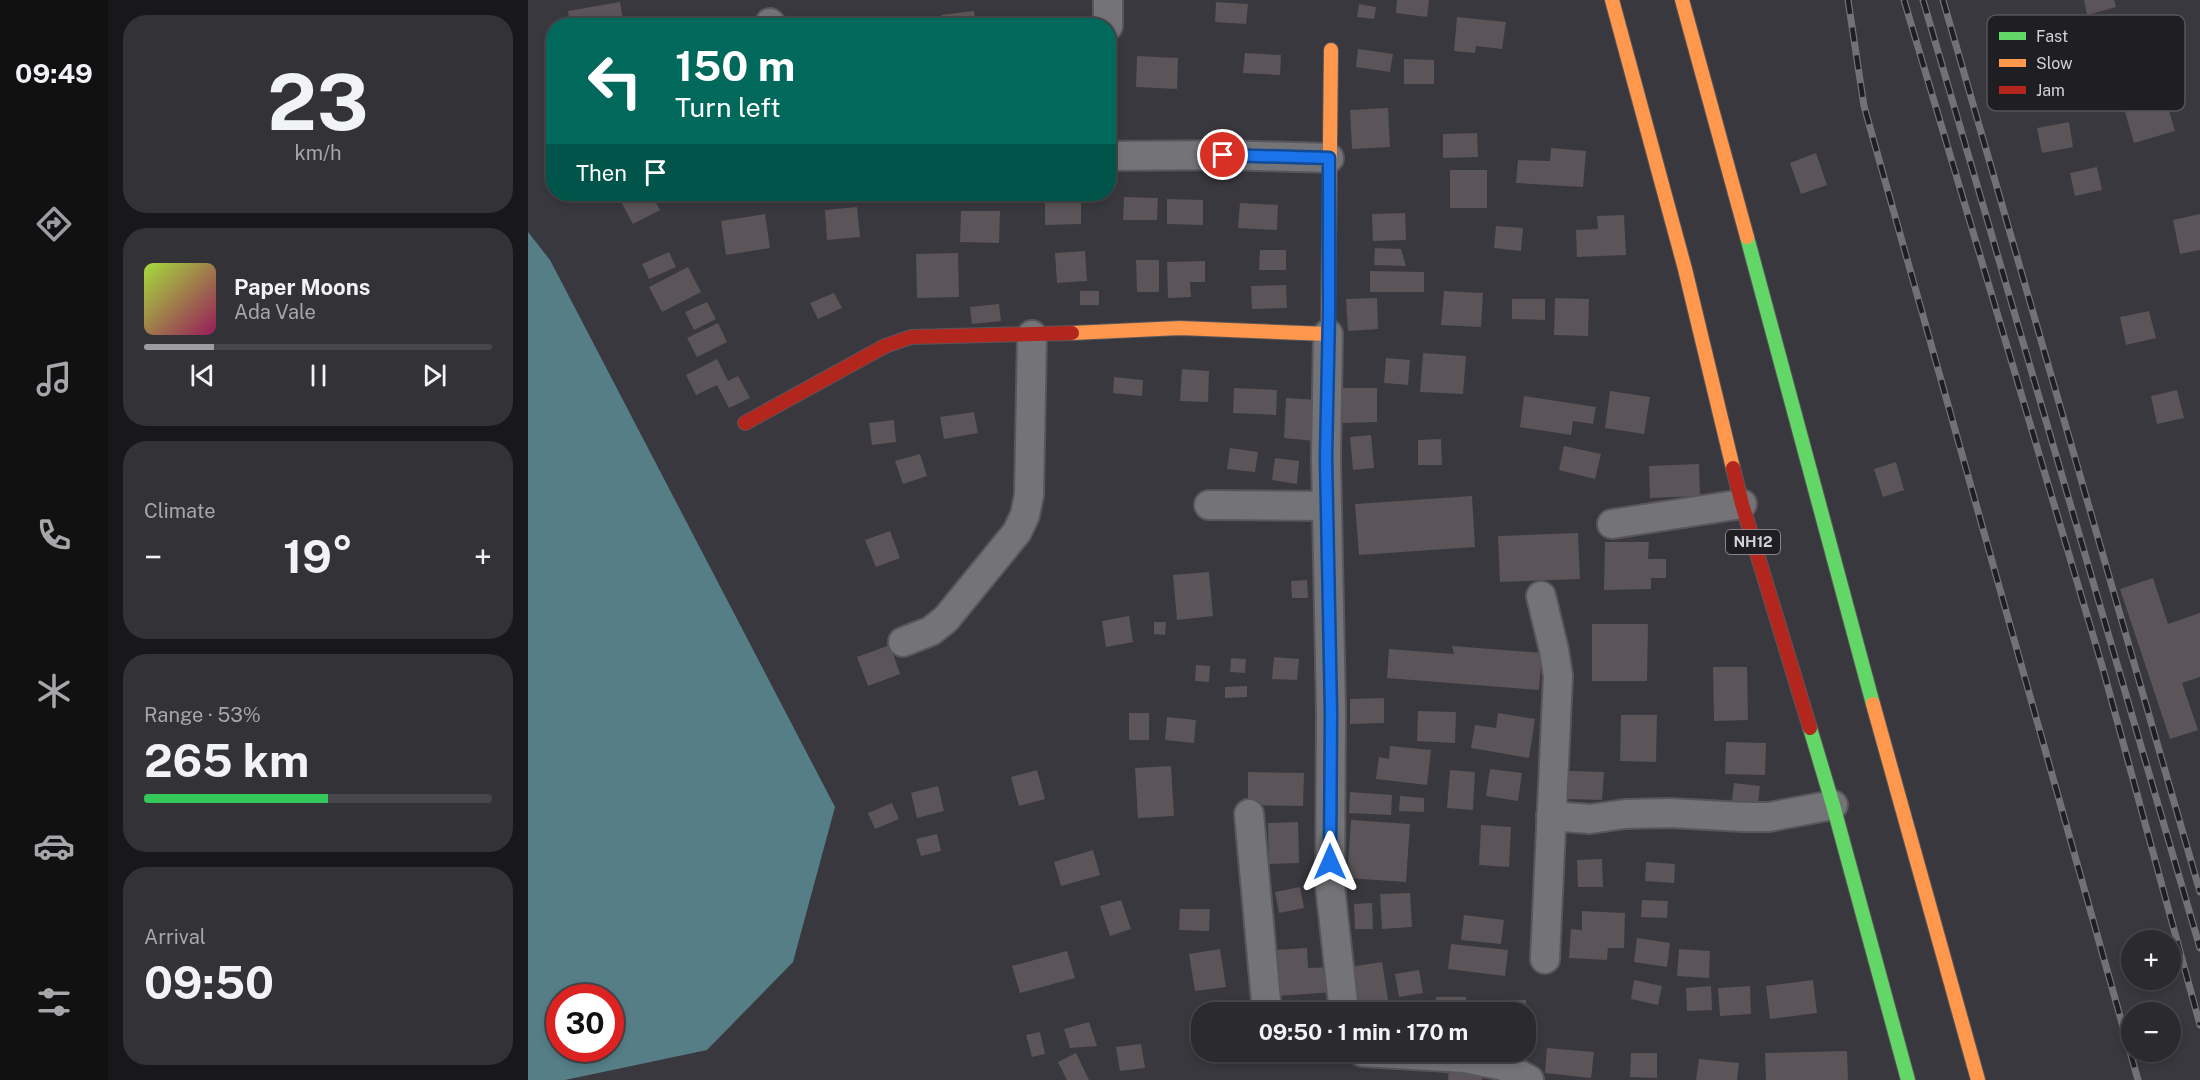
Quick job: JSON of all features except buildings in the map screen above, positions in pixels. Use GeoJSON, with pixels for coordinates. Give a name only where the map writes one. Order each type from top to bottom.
{"type":"FeatureCollection","features":[{"type":"Feature","properties":{"kind":"main road","name":"NH12"},"geometry":{"type":"LineString","coordinates":[[1612,0],[1685,269],[1742,504],[1833,805],[1908,1080]]}},
{"type":"Feature","properties":{"kind":"main road"},"geometry":{"type":"LineString","coordinates":[[1682,0],[1834,564],[1978,1080]]}},
{"type":"Feature","properties":{"kind":"main road"},"geometry":{"type":"LineString","coordinates":[[744,423],[842,369],[901,339],[911,337],[1032,335],[1180,328],[1328,334],[1331,50]]}},
{"type":"Feature","properties":{"kind":"street"},"geometry":{"type":"LineString","coordinates":[[1108,0],[1108,18]]}},
{"type":"Feature","properties":{"kind":"street"},"geometry":{"type":"LineString","coordinates":[[1116,156],[1223,155],[1329,158]]}},
{"type":"Feature","properties":{"kind":"street"},"geometry":{"type":"LineString","coordinates":[[1328,334],[1330,886],[1343,1002]]}},
{"type":"Feature","properties":{"kind":"street"},"geometry":{"type":"LineString","coordinates":[[903,642],[931,631],[946,619],[1017,532],[1025,515],[1029,495],[1032,335]]}},
{"type":"Feature","properties":{"kind":"street"},"geometry":{"type":"LineString","coordinates":[[1612,524],[1742,504]]}},
{"type":"Feature","properties":{"kind":"street"},"geometry":{"type":"LineString","coordinates":[[1209,505],[1327,506]]}},
{"type":"Feature","properties":{"kind":"street"},"geometry":{"type":"LineString","coordinates":[[1541,596],[1558,676],[1545,959]]}},
{"type":"Feature","properties":{"kind":"street"},"geometry":{"type":"LineString","coordinates":[[1551,816],[1590,819],[1625,814],[1670,813],[1769,817],[1833,805]]}},
{"type":"Feature","properties":{"kind":"street"},"geometry":{"type":"LineString","coordinates":[[1249,814],[1266,1002]]}},
{"type":"Feature","properties":{"kind":"street"},"geometry":{"type":"LineString","coordinates":[[1484,1062],[1504,1066],[1529,1080]]}},
{"type":"Feature","properties":{"kind":"water"},"geometry":{"type":"Polygon","coordinates":[[[528,232],[550,260],[835,807],[793,962],[707,1050],[565,1080],[528,1080],[528,232]]]}},
{"type":"Feature","properties":{"kind":"railway"},"geometry":{"type":"LineString","coordinates":[[1848,0],[1864,106],[2138,1080]]}},
{"type":"Feature","properties":{"kind":"railway"},"geometry":{"type":"LineString","coordinates":[[1904,0],[2103,669],[2200,1025]]}},
{"type":"Feature","properties":{"kind":"railway"},"geometry":{"type":"LineString","coordinates":[[1923,0],[2200,948]]}},
{"type":"Feature","properties":{"kind":"railway"},"geometry":{"type":"LineString","coordinates":[[1943,0],[2200,892]]}},
{"type":"Feature","properties":{"kind":"traffic: fast"},"geometry":{"type":"LineString","coordinates":[[1747,237],[1873,704]]}},
{"type":"Feature","properties":{"kind":"traffic: fast"},"geometry":{"type":"LineString","coordinates":[[1810,728],[1908,1080]]}},
{"type":"Feature","properties":{"kind":"traffic: slow"},"geometry":{"type":"LineString","coordinates":[[1612,0],[1685,269],[1733,468]]}},
{"type":"Feature","properties":{"kind":"traffic: slow"},"geometry":{"type":"LineString","coordinates":[[1682,0],[1747,237]]}},
{"type":"Feature","properties":{"kind":"traffic: slow"},"geometry":{"type":"LineString","coordinates":[[1072,333],[1180,328],[1328,334],[1331,50]]}},
{"type":"Feature","properties":{"kind":"traffic: slow"},"geometry":{"type":"LineString","coordinates":[[1873,704],[1978,1080]]}},
{"type":"Feature","properties":{"kind":"traffic: jam"},"geometry":{"type":"LineString","coordinates":[[745,423],[885,346],[911,337],[1072,333]]}},
{"type":"Feature","properties":{"kind":"traffic: jam"},"geometry":{"type":"LineString","coordinates":[[1733,468],[1810,728]]}},
{"type":"Feature","properties":{"kind":"route"},"geometry":{"type":"LineString","coordinates":[[1223,155],[1329,158],[1326,457],[1331,712],[1330,862]]}}]}
